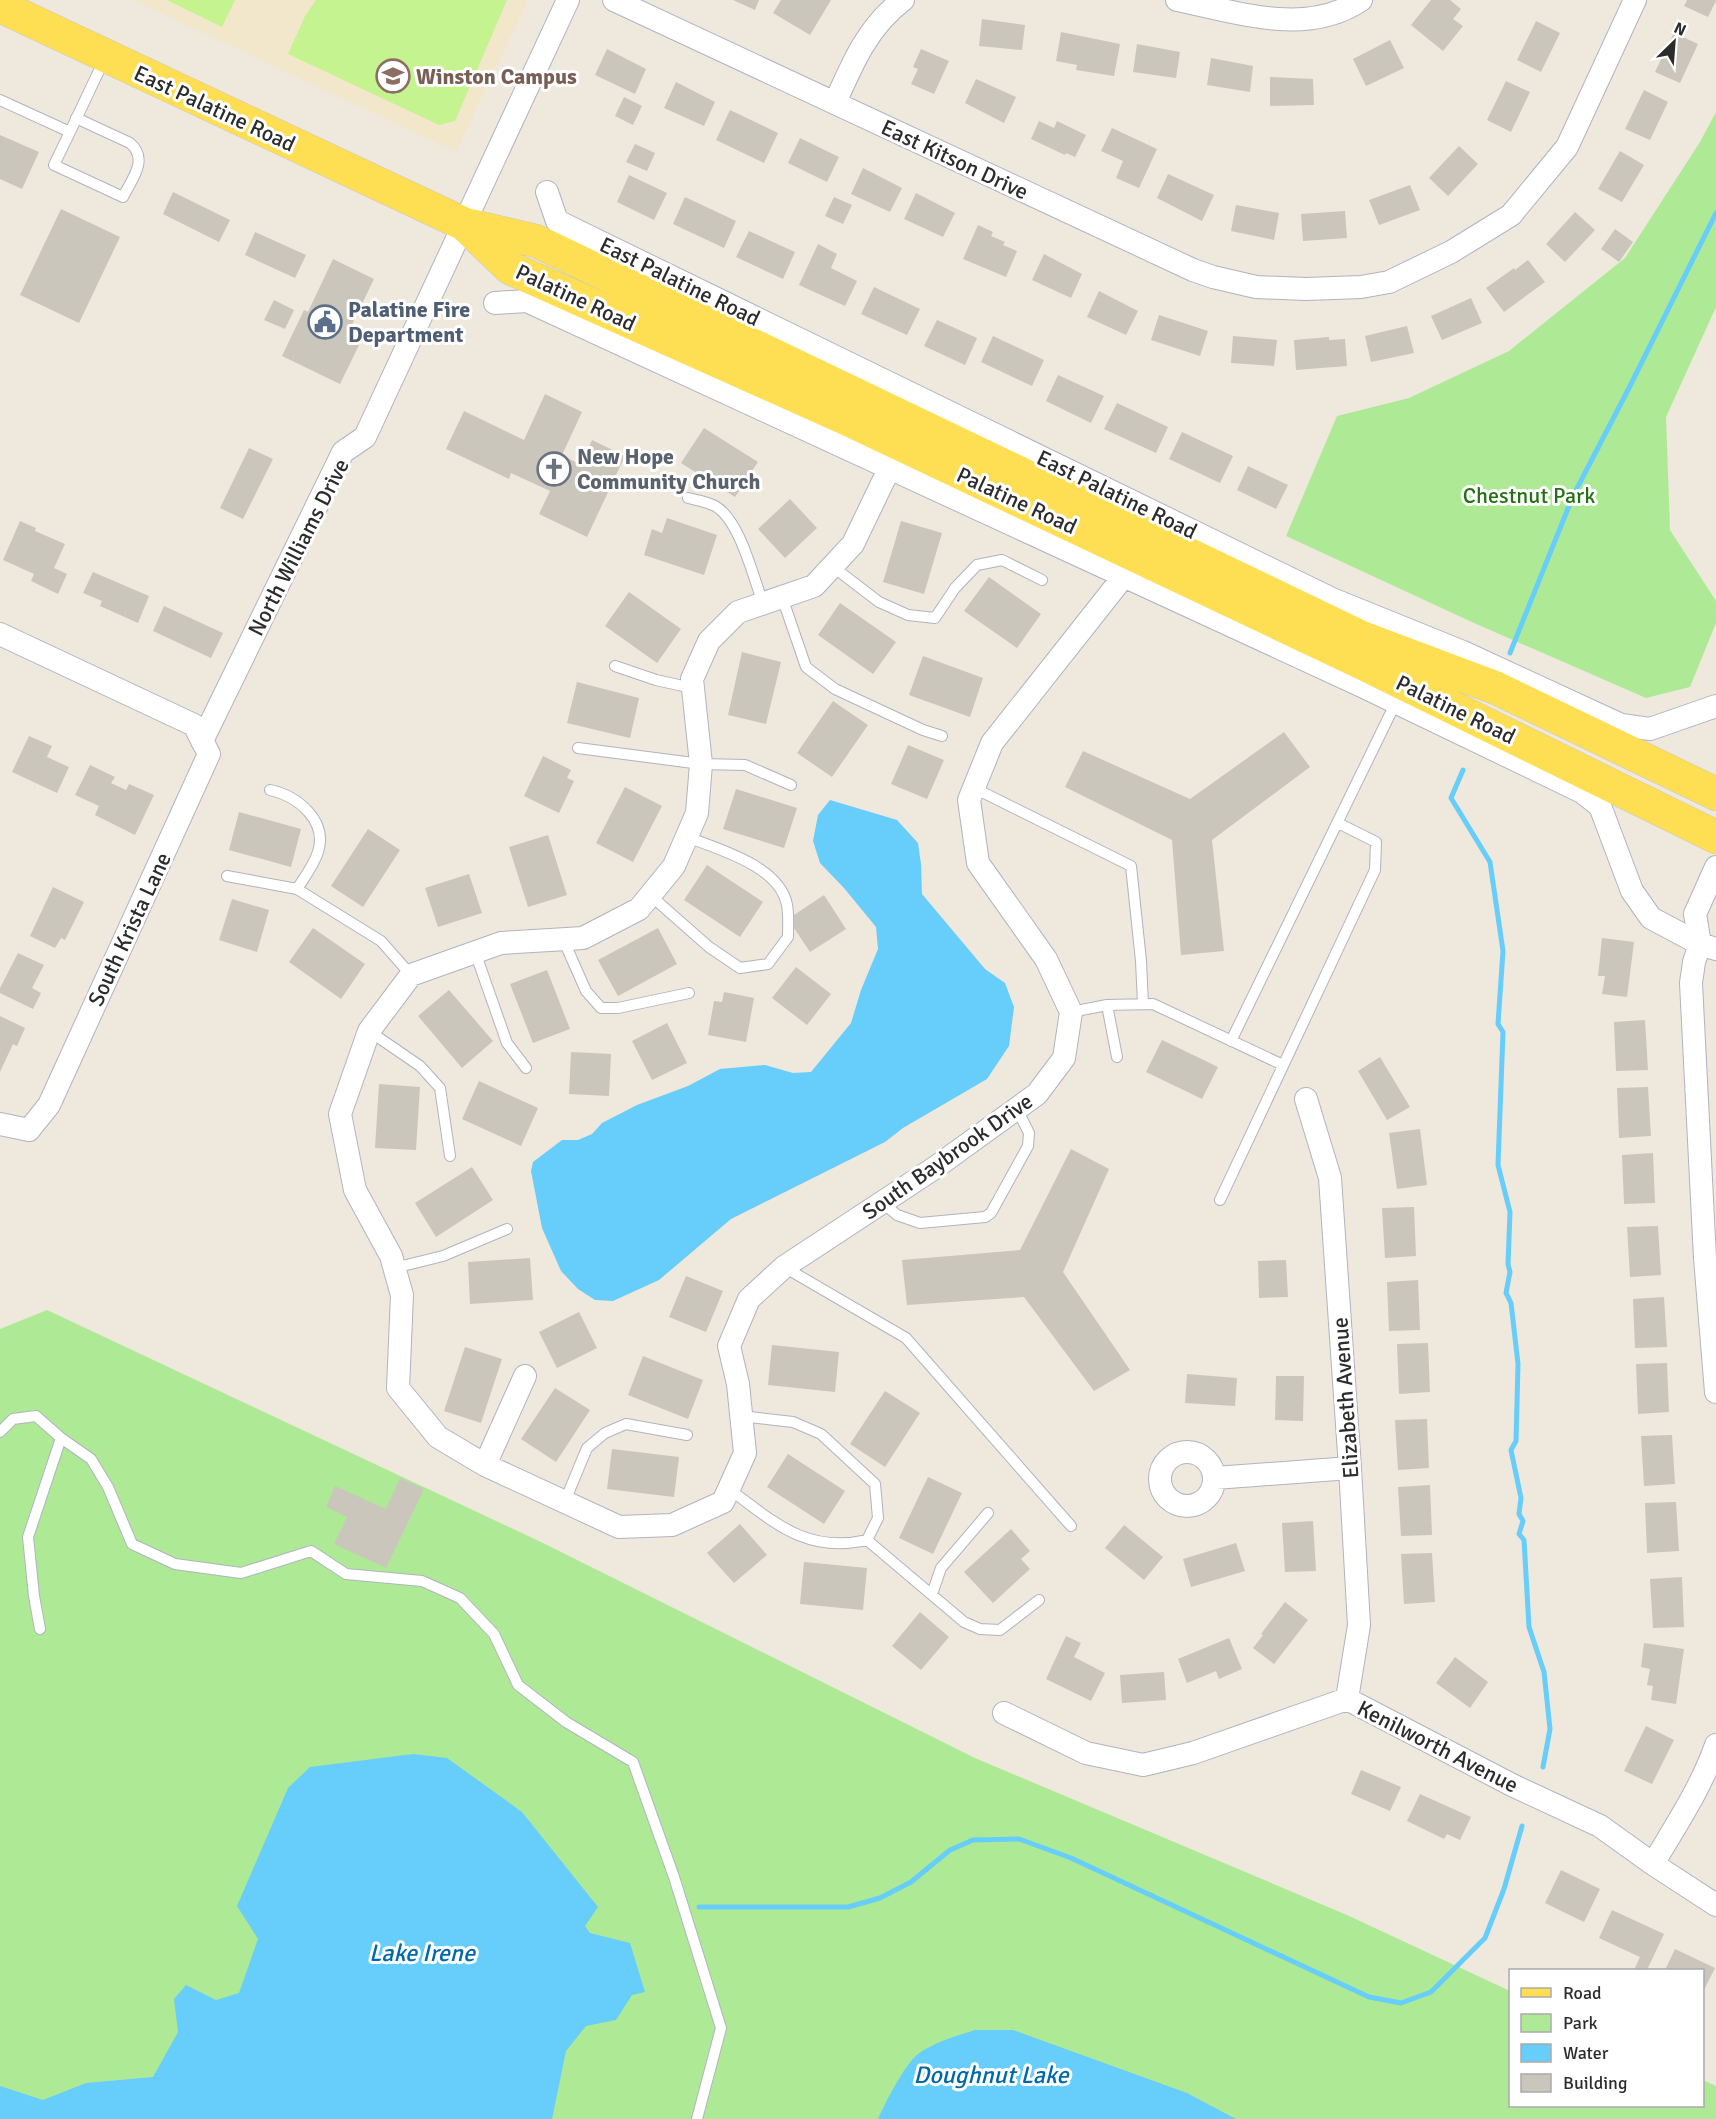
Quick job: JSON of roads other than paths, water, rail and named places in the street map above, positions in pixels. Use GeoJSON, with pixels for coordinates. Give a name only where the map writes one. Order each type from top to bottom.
{"type":"FeatureCollection","features":[{"type":"Feature","properties":{"kind":"main road","name":"East Palatine Road"},"geometry":{"type":"LineString","coordinates":[[0,6],[464,224]]}},
{"type":"Feature","properties":{"kind":"main road","name":"Palatine Road"},"geometry":{"type":"LineString","coordinates":[[464,224],[536,241],[1363,638],[1496,688],[1716,794]]}},
{"type":"Feature","properties":{"kind":"main road","name":"Palatine Road"},"geometry":{"type":"LineString","coordinates":[[464,224],[510,268],[849,420],[1360,662],[1716,837]]}},
{"type":"Feature","properties":{"kind":"street","name":"North Williams Drive"},"geometry":{"type":"LineString","coordinates":[[198,733],[343,452],[365,437],[568,0]]}},
{"type":"Feature","properties":{"kind":"street","name":"East Kitson Drive"},"geometry":{"type":"LineString","coordinates":[[614,0],[1193,270],[1256,287],[1306,289],[1361,287],[1389,282],[1451,252],[1511,215],[1567,147],[1635,0]]}},
{"type":"Feature","properties":{"kind":"street"},"geometry":{"type":"LineString","coordinates":[[835,103],[861,46],[878,22],[903,0]]}},
{"type":"Feature","properties":{"kind":"street"},"geometry":{"type":"LineString","coordinates":[[1177,0],[1278,20],[1299,20],[1331,15],[1361,0]]}},
{"type":"Feature","properties":{"kind":"street","name":"East Palatine Road"},"geometry":{"type":"LineString","coordinates":[[547,192],[557,221],[1332,599],[1463,652],[1621,725],[1650,729],[1716,706]]}},
{"type":"Feature","properties":{"kind":"street","name":"Palatine Road"},"geometry":{"type":"LineString","coordinates":[[495,303],[527,301],[1396,702],[1582,792],[1600,806],[1632,891],[1651,918],[1711,941]]}},
{"type":"Feature","properties":{"kind":"street"},"geometry":{"type":"LineString","coordinates":[[411,975],[501,943],[583,938],[639,909],[674,866],[698,813],[701,764],[692,679],[709,641],[738,612],[814,586],[853,544],[890,467]]}},
{"type":"Feature","properties":{"kind":"street"},"geometry":{"type":"LineString","coordinates":[[1071,1012],[1046,959],[978,863],[969,800],[992,743],[1124,576]]}},
{"type":"Feature","properties":{"kind":"street"},"geometry":{"type":"LineString","coordinates":[[0,634],[198,733]]}},
{"type":"Feature","properties":{"kind":"street","name":"South Krista Lane"},"geometry":{"type":"LineString","coordinates":[[0,1124],[29,1130],[49,1105],[209,754],[198,733]]}},
{"type":"Feature","properties":{"kind":"street"},"geometry":{"type":"LineString","coordinates":[[1716,867],[1695,914],[1711,941],[1694,962],[1691,983],[1711,1258],[1716,1392]]}},
{"type":"Feature","properties":{"kind":"street","name":"South Baybrook Drive"},"geometry":{"type":"LineString","coordinates":[[411,975],[369,1031],[340,1114],[355,1190],[391,1256],[402,1295],[398,1388],[438,1437],[485,1465],[619,1527],[672,1525],[723,1502],[745,1453],[738,1384],[729,1346],[749,1299],[783,1267],[936,1167],[1037,1094],[1064,1058],[1071,1012]]}},
{"type":"Feature","properties":{"kind":"street","name":"Elizabeth Avenue"},"geometry":{"type":"LineString","coordinates":[[1306,1099],[1330,1179],[1350,1468],[1359,1625],[1347,1699]]}},
{"type":"Feature","properties":{"kind":"street"},"geometry":{"type":"LineString","coordinates":[[485,1465],[525,1376]]}},
{"type":"Feature","properties":{"kind":"street"},"geometry":{"type":"LineString","coordinates":[[1215,1478],[1350,1468]]}},
{"type":"Feature","properties":{"kind":"street","name":"Kenilworth Avenue"},"geometry":{"type":"LineString","coordinates":[[1004,1713],[1086,1753],[1143,1764],[1193,1753],[1347,1699],[1512,1785],[1600,1826],[1716,1905]]}},
{"type":"Feature","properties":{"kind":"street"},"geometry":{"type":"LineString","coordinates":[[1653,1864],[1693,1798],[1709,1766],[1716,1745]]}},
{"type":"Feature","properties":{"kind":"lane"},"geometry":{"type":"LineString","coordinates":[[76,118],[130,143],[137,149],[140,157],[139,165],[123,197],[54,165],[76,118],[106,56]]}},
{"type":"Feature","properties":{"kind":"lane"},"geometry":{"type":"LineString","coordinates":[[0,100],[70,132]]}},
{"type":"Feature","properties":{"kind":"lane"},"geometry":{"type":"LineString","coordinates":[[688,498],[716,506],[730,520],[745,553],[806,667],[835,689],[922,730],[942,736]]}},
{"type":"Feature","properties":{"kind":"lane"},"geometry":{"type":"LineString","coordinates":[[832,567],[879,602],[908,615],[935,618],[955,588],[977,565],[1002,560],[1042,580]]}},
{"type":"Feature","properties":{"kind":"lane"},"geometry":{"type":"LineString","coordinates":[[615,666],[656,680],[692,688]]}},
{"type":"Feature","properties":{"kind":"lane"},"geometry":{"type":"LineString","coordinates":[[1231,1041],[1396,702]]}},
{"type":"Feature","properties":{"kind":"lane"},"geometry":{"type":"LineString","coordinates":[[578,748],[701,764],[745,765],[791,785]]}},
{"type":"Feature","properties":{"kind":"lane"},"geometry":{"type":"LineString","coordinates":[[974,788],[1131,866],[1143,1004]]}},
{"type":"Feature","properties":{"kind":"lane"},"geometry":{"type":"LineString","coordinates":[[270,790],[306,808],[318,824],[321,840],[317,855],[297,889]]}},
{"type":"Feature","properties":{"kind":"lane"},"geometry":{"type":"LineString","coordinates":[[1220,1200],[1375,870],[1376,842],[1338,823]]}},
{"type":"Feature","properties":{"kind":"lane"},"geometry":{"type":"LineString","coordinates":[[650,895],[709,947],[740,968],[768,964],[788,938],[787,903],[777,883],[756,866],[687,837]]}},
{"type":"Feature","properties":{"kind":"lane"},"geometry":{"type":"LineString","coordinates":[[226,876],[297,889],[381,941],[411,975]]}},
{"type":"Feature","properties":{"kind":"lane"},"geometry":{"type":"LineString","coordinates":[[563,939],[586,991],[601,1008],[618,1008],[689,993]]}},
{"type":"Feature","properties":{"kind":"lane"},"geometry":{"type":"LineString","coordinates":[[475,952],[507,1043],[526,1068]]}},
{"type":"Feature","properties":{"kind":"lane"},"geometry":{"type":"LineString","coordinates":[[1071,1012],[1107,1005],[1153,1004],[1283,1065]]}},
{"type":"Feature","properties":{"kind":"lane"},"geometry":{"type":"LineString","coordinates":[[1107,1005],[1117,1057]]}},
{"type":"Feature","properties":{"kind":"lane"},"geometry":{"type":"LineString","coordinates":[[369,1031],[420,1066],[440,1088],[450,1156]]}},
{"type":"Feature","properties":{"kind":"lane"},"geometry":{"type":"LineString","coordinates":[[882,1202],[897,1215],[920,1223],[985,1217],[991,1213],[1028,1146],[1029,1133],[1017,1109]]}},
{"type":"Feature","properties":{"kind":"lane"},"geometry":{"type":"LineString","coordinates":[[394,1268],[443,1256],[507,1229]]}},
{"type":"Feature","properties":{"kind":"lane"},"geometry":{"type":"LineString","coordinates":[[783,1267],[906,1338],[1071,1526]]}},
{"type":"Feature","properties":{"kind":"lane"},"geometry":{"type":"LineString","coordinates":[[0,1432],[13,1419],[36,1416],[61,1438],[91,1459],[108,1487],[132,1544],[176,1564],[241,1573],[311,1551],[346,1574],[422,1581],[460,1598],[494,1634],[518,1684],[566,1722],[633,1762],[674,1877],[721,2028],[697,2119]]}},
{"type":"Feature","properties":{"kind":"lane"},"geometry":{"type":"LineString","coordinates":[[729,1489],[782,1528],[809,1540],[852,1544],[867,1540],[878,1518],[875,1484],[821,1434],[793,1422],[741,1416]]}},
{"type":"Feature","properties":{"kind":"lane"},"geometry":{"type":"LineString","coordinates":[[565,1501],[587,1448],[605,1433],[626,1424],[687,1435]]}},
{"type":"Feature","properties":{"kind":"lane"},"geometry":{"type":"LineString","coordinates":[[40,1629],[28,1537],[61,1438]]}},
{"type":"Feature","properties":{"kind":"lane"},"geometry":{"type":"LineString","coordinates":[[932,1594],[941,1568],[988,1513]]}},
{"type":"Feature","properties":{"kind":"lane"},"geometry":{"type":"LineString","coordinates":[[867,1540],[964,1622],[980,1629],[1000,1630],[1039,1600]]}},
{"type":"Feature","properties":{"kind":"water"},"geometry":{"type":"Polygon","coordinates":[[[830,800],[897,820],[918,843],[922,894],[985,969],[1005,983],[1014,1007],[1009,1046],[987,1079],[903,1128],[885,1142],[731,1219],[659,1280],[613,1301],[595,1300],[578,1289],[561,1271],[542,1228],[531,1171],[533,1162],[562,1140],[578,1140],[592,1134],[602,1123],[637,1105],[688,1086],[720,1069],[765,1065],[793,1073],[811,1072],[851,1023],[861,990],[878,949],[876,927],[820,863],[813,841],[818,815],[830,800]]]}},
{"type":"Feature","properties":{"kind":"water","name":"Lake Irene"},"geometry":{"type":"Polygon","coordinates":[[[413,1754],[447,1758],[522,1812],[598,1907],[585,1926],[590,1933],[630,1943],[645,1992],[632,1995],[616,2020],[586,2026],[566,2051],[552,2119],[0,2119],[0,2086],[43,2100],[86,2083],[153,2077],[178,2032],[174,1999],[186,1985],[216,2000],[239,1993],[258,1939],[237,1906],[288,1788],[310,1767],[413,1754]]]}},
{"type":"Feature","properties":{"kind":"water","name":"Doughnut Lake"},"geometry":{"type":"Polygon","coordinates":[[[975,2030],[1013,2030],[1187,2093],[1236,2119],[878,2119],[901,2075],[918,2054],[938,2043],[975,2030]]]}},
{"type":"Feature","properties":{"kind":"waterway"},"geometry":{"type":"LineString","coordinates":[[1510,653],[1573,496],[1716,213]]}},
{"type":"Feature","properties":{"kind":"waterway"},"geometry":{"type":"LineString","coordinates":[[1463,770],[1451,798],[1490,862],[1503,951],[1498,1024],[1503,1032],[1498,1165],[1510,1212],[1508,1264],[1510,1272],[1506,1293],[1511,1303],[1518,1364],[1516,1441],[1511,1450],[1521,1498],[1519,1514],[1523,1521],[1519,1534],[1524,1540],[1529,1627],[1544,1672],[1550,1729],[1543,1767]]}},
{"type":"Feature","properties":{"kind":"waterway"},"geometry":{"type":"LineString","coordinates":[[699,1907],[848,1907],[880,1898],[911,1882],[950,1850],[973,1840],[1019,1839],[1071,1858],[1369,1997],[1401,2003],[1431,1992],[1485,1938],[1504,1889],[1522,1826]]}},
{"type":"Feature","properties":{"kind":"place","name":"Winston Campus"},"geometry":{"type":"Point","coordinates":[393,76]}},
{"type":"Feature","properties":{"kind":"place","name":"Palatine Fire Department"},"geometry":{"type":"Point","coordinates":[325,322]}},
{"type":"Feature","properties":{"kind":"place","name":"New Hope Community Church"},"geometry":{"type":"Point","coordinates":[554,469]}},
{"type":"Feature","properties":{"kind":"park label","name":"Chestnut Park"},"geometry":{"type":"Point","coordinates":[1529,495]}}]}
